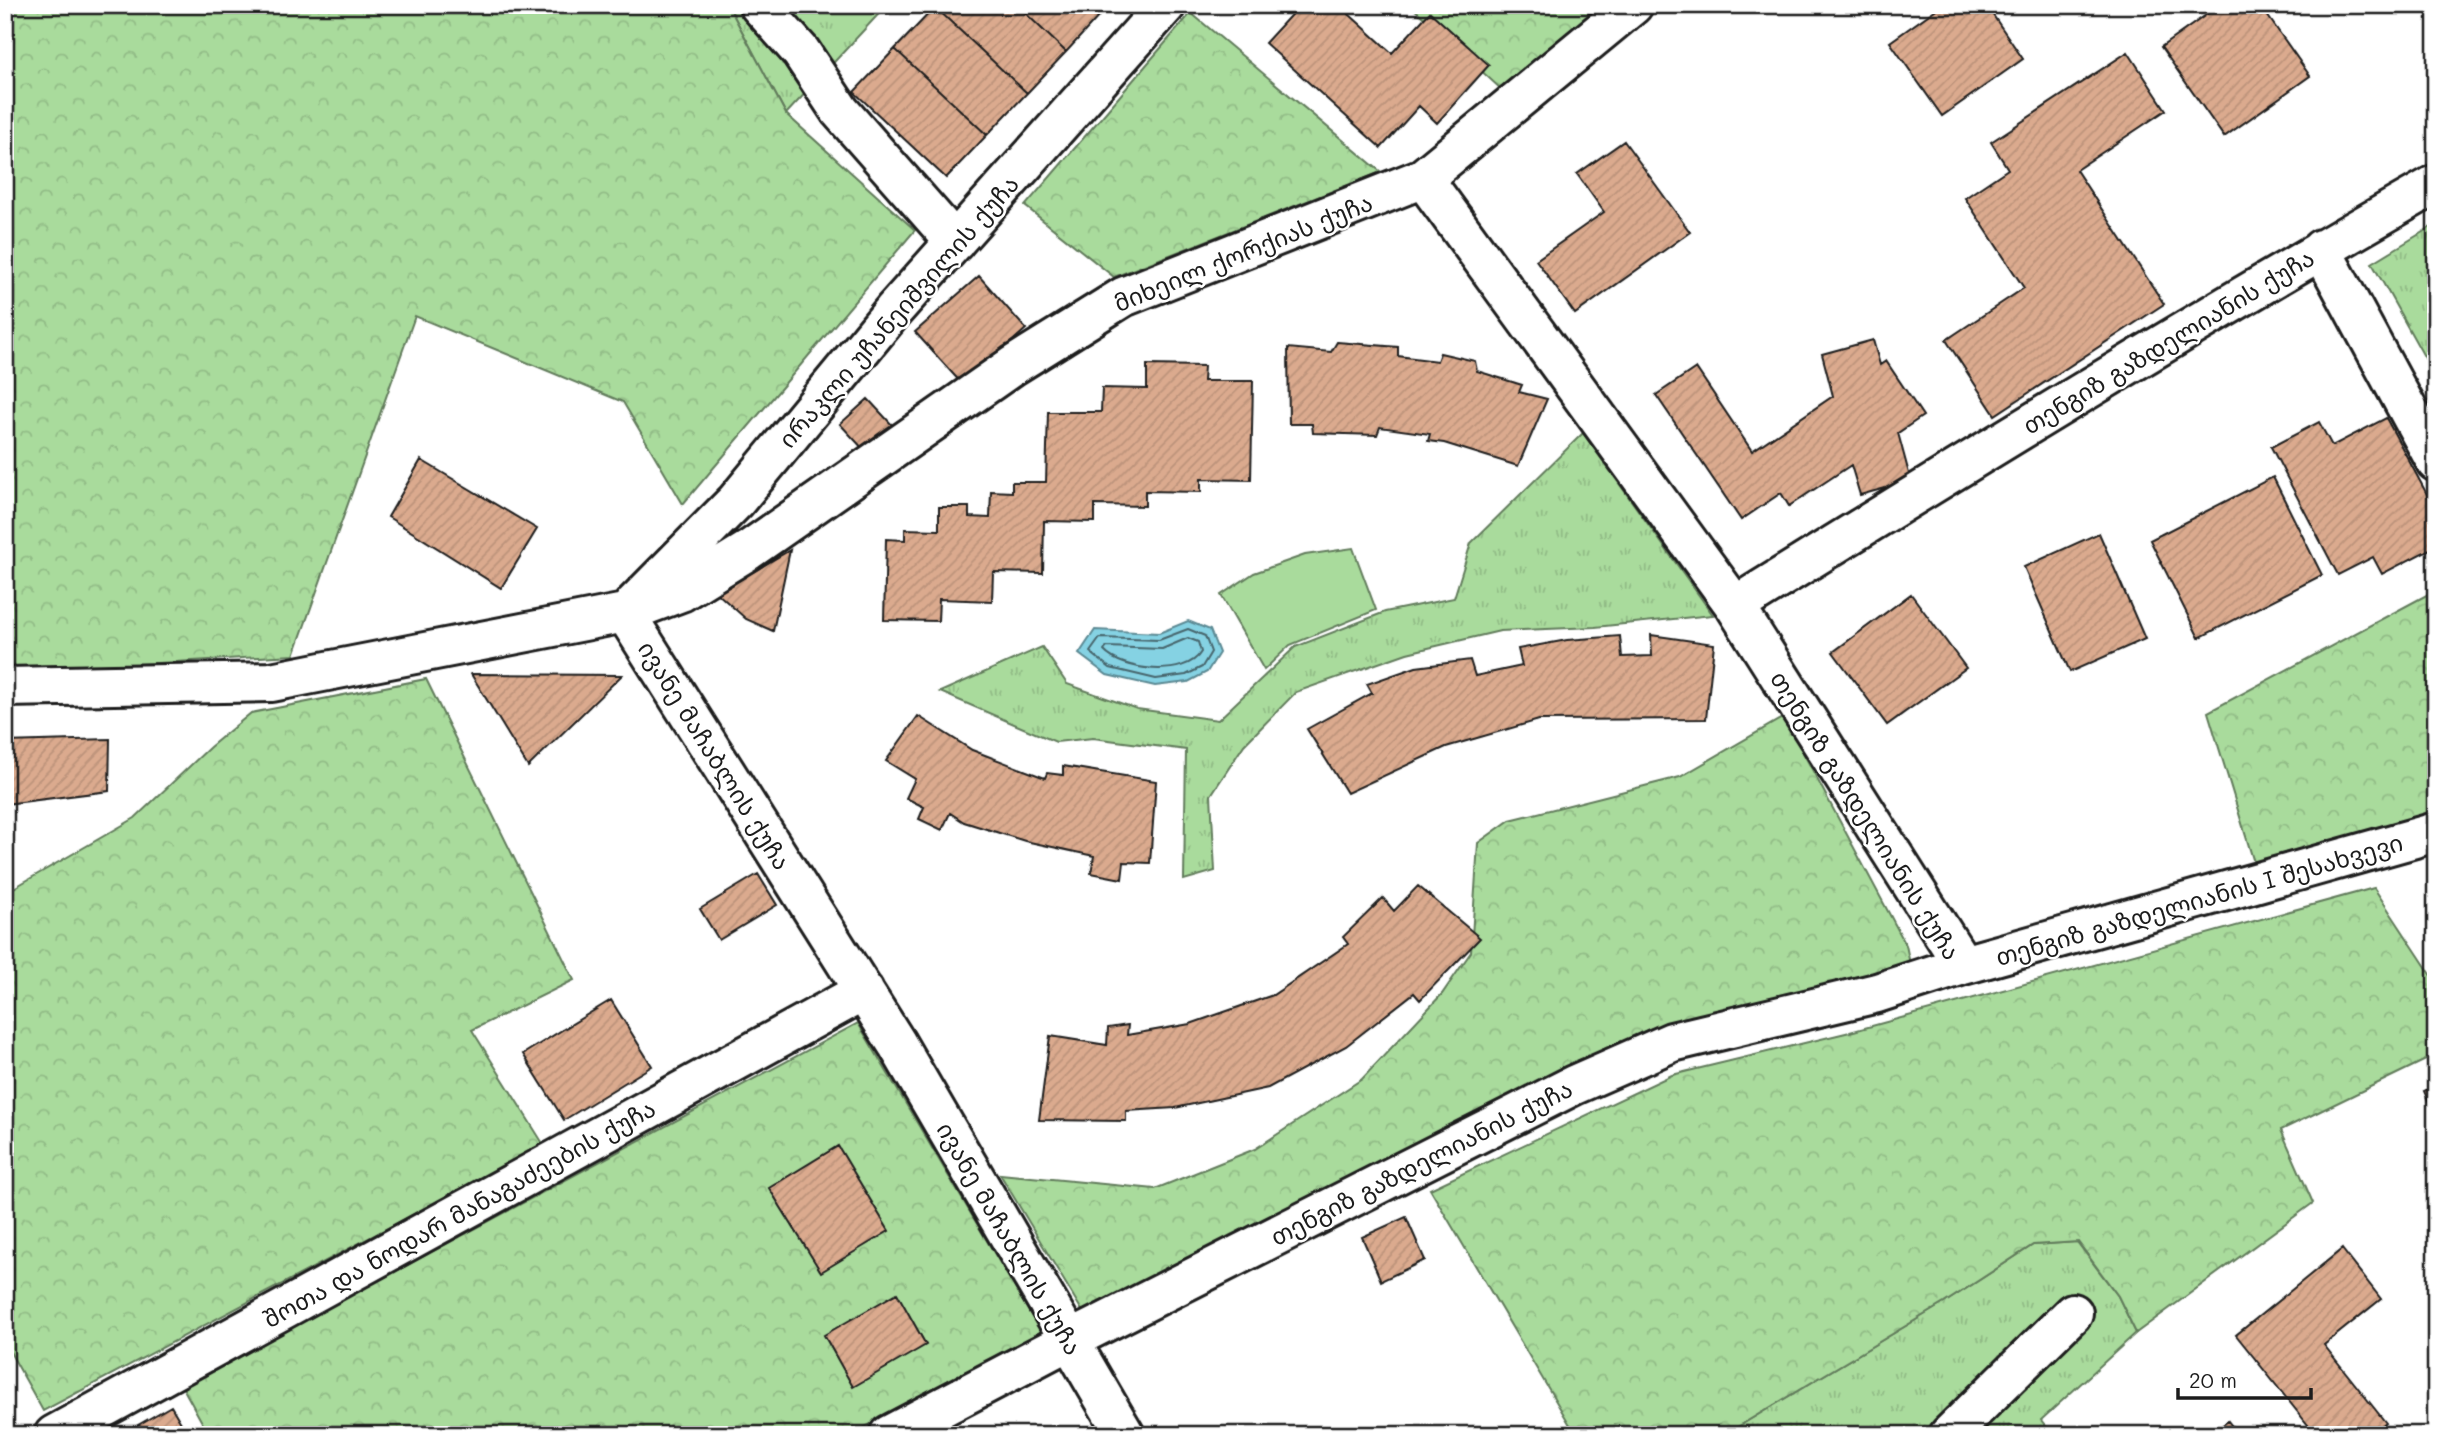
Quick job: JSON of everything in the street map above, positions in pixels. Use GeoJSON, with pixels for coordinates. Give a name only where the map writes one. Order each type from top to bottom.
{"type":"FeatureCollection","features":[{"type":"Feature","properties":{"kind":"street"},"geometry":{"type":"LineString","coordinates":[[759,5],[801,52],[840,111],[955,242]]}},
{"type":"Feature","properties":{"kind":"street","name":"ირაკლი უჩანეიშვილის ქუჩა"},"geometry":{"type":"LineString","coordinates":[[625,613],[736,501],[893,311],[1166,5]]}},
{"type":"Feature","properties":{"kind":"street","name":"მიხეილ ქორქიას ქუჩა"},"geometry":{"type":"LineString","coordinates":[[625,613],[681,592],[749,550],[1013,365],[1124,297],[1423,178],[1633,5]]}},
{"type":"Feature","properties":{"kind":"street"},"geometry":{"type":"LineString","coordinates":[[1423,178],[1735,606]]}},
{"type":"Feature","properties":{"kind":"street","name":"თენგიზ გაზდელიანის ქუჩა"},"geometry":{"type":"LineString","coordinates":[[889,1435],[1070,1340],[1574,1085],[1672,1042],[1877,993],[1963,965],[1735,606],[2001,440],[2321,249],[2436,184]]}},
{"type":"Feature","properties":{"kind":"street"},"geometry":{"type":"LineString","coordinates":[[2321,249],[2436,462]]}},
{"type":"Feature","properties":{"kind":"street","name":"ივანე მაჩაბლის ქუჩა"},"geometry":{"type":"LineString","coordinates":[[5,687],[271,682],[625,613],[864,991],[1125,1435]]}},
{"type":"Feature","properties":{"kind":"street","name":"თენგიზ გაზდელიანის I შესახვევი"},"geometry":{"type":"LineString","coordinates":[[1963,965],[2436,832]]}},
{"type":"Feature","properties":{"kind":"street","name":"შოთა და ნოდარ მანაგაძეების ქუჩა"},"geometry":{"type":"LineString","coordinates":[[54,1435],[864,991]]}},
{"type":"Feature","properties":{"kind":"street"},"geometry":{"type":"LineString","coordinates":[[1949,1435],[2073,1313]]}},
{"type":"Feature","properties":{"kind":"green space"},"geometry":{"type":"Polygon","coordinates":[[[5,5],[728,5],[786,114],[915,230],[683,504],[623,402],[415,316],[294,655],[5,672],[5,5]]]}},
{"type":"Feature","properties":{"kind":"green space"},"geometry":{"type":"Polygon","coordinates":[[[728,5],[887,5],[786,114],[728,5]]]}},
{"type":"Feature","properties":{"kind":"green space"},"geometry":{"type":"Polygon","coordinates":[[[1410,5],[1605,5],[1503,91],[1410,5]]]}},
{"type":"Feature","properties":{"kind":"green space"},"geometry":{"type":"Polygon","coordinates":[[[1191,13],[1381,172],[1114,277],[1025,206],[1191,13]]]}},
{"type":"Feature","properties":{"kind":"green space"},"geometry":{"type":"Polygon","coordinates":[[[2436,224],[2436,378],[2372,263],[2436,224]]]}},
{"type":"Feature","properties":{"kind":"green space"},"geometry":{"type":"Polygon","coordinates":[[[1583,433],[1713,615],[1595,627],[1500,631],[1407,653],[1296,692],[1244,745],[1211,795],[1215,871],[1184,880],[1186,750],[1093,738],[1056,742],[940,692],[1042,647],[1067,684],[1137,709],[1218,720],[1295,647],[1385,612],[1454,598],[1471,543],[1583,433]]]}},
{"type":"Feature","properties":{"kind":"green space"},"geometry":{"type":"Polygon","coordinates":[[[1353,548],[1376,610],[1290,645],[1264,670],[1221,595],[1254,573],[1305,555],[1353,548]]]}},
{"type":"Feature","properties":{"kind":"green space"},"geometry":{"type":"Polygon","coordinates":[[[2436,590],[2436,819],[2255,866],[2208,712],[2436,590]]]}},
{"type":"Feature","properties":{"kind":"green space"},"geometry":{"type":"Polygon","coordinates":[[[426,679],[574,980],[472,1030],[544,1145],[43,1411],[5,1343],[5,893],[135,818],[210,747],[251,713],[426,679]]]}},
{"type":"Feature","properties":{"kind":"green space"},"geometry":{"type":"Polygon","coordinates":[[[1784,717],[1906,945],[1910,964],[1894,975],[1649,1029],[1084,1314],[1000,1174],[1155,1189],[1255,1149],[1362,1079],[1442,994],[1471,952],[1478,843],[1510,820],[1680,777],[1784,717]]]}},
{"type":"Feature","properties":{"kind":"green space"},"geometry":{"type":"Polygon","coordinates":[[[2374,888],[2436,982],[2436,1055],[2281,1130],[2313,1203],[2136,1333],[2118,1296],[2078,1242],[2033,1245],[1944,1303],[1724,1435],[1576,1435],[1430,1189],[1672,1075],[1850,1032],[2374,888]]]}},
{"type":"Feature","properties":{"kind":"green space"},"geometry":{"type":"Polygon","coordinates":[[[858,1023],[1044,1337],[849,1435],[209,1435],[182,1386],[858,1023]]]}},
{"type":"Feature","properties":{"kind":"green space"},"geometry":{"type":"Polygon","coordinates":[[[2077,1242],[2118,1296],[2136,1333],[2041,1420],[2053,1435],[1724,1435],[1944,1303],[2033,1245],[2077,1242]]]}},
{"type":"Feature","properties":{"kind":"water"},"geometry":{"type":"Polygon","coordinates":[[[1188,621],[1210,630],[1219,653],[1207,672],[1188,682],[1155,686],[1107,675],[1079,654],[1095,630],[1159,633],[1188,621]]]}},
{"type":"Feature","properties":{"kind":"building"},"geometry":{"type":"Polygon","coordinates":[[[1017,5],[1066,52],[1027,93],[935,7],[1017,5]]]}},
{"type":"Feature","properties":{"kind":"building"},"geometry":{"type":"Polygon","coordinates":[[[1017,5],[1092,5],[1101,14],[1066,52],[1017,5]]]}},
{"type":"Feature","properties":{"kind":"building"},"geometry":{"type":"Polygon","coordinates":[[[1092,5],[1110,5],[1101,14],[1092,5]]]}},
{"type":"Feature","properties":{"kind":"building"},"geometry":{"type":"Polygon","coordinates":[[[1300,5],[1339,5],[1392,53],[1430,12],[1489,65],[1437,123],[1419,106],[1381,148],[1265,43],[1300,5]]]}},
{"type":"Feature","properties":{"kind":"building"},"geometry":{"type":"Polygon","coordinates":[[[1942,5],[1986,5],[2023,59],[1942,116],[1890,42],[1942,5]]]}},
{"type":"Feature","properties":{"kind":"building"},"geometry":{"type":"Polygon","coordinates":[[[2220,5],[2260,5],[2310,76],[2224,137],[2161,47],[2220,5]]]}},
{"type":"Feature","properties":{"kind":"building"},"geometry":{"type":"Polygon","coordinates":[[[935,7],[1027,93],[987,135],[895,49],[935,7]]]}},
{"type":"Feature","properties":{"kind":"building"},"geometry":{"type":"Polygon","coordinates":[[[895,49],[987,135],[946,178],[854,92],[895,49]]]}},
{"type":"Feature","properties":{"kind":"building"},"geometry":{"type":"Polygon","coordinates":[[[2128,52],[2166,110],[2076,170],[2164,304],[1995,415],[1946,340],[2024,288],[1965,198],[2008,169],[1991,142],[2128,52]]]}},
{"type":"Feature","properties":{"kind":"building"},"geometry":{"type":"Polygon","coordinates":[[[1624,141],[1690,232],[1575,314],[1536,260],[1604,212],[1577,174],[1624,141]]]}},
{"type":"Feature","properties":{"kind":"building"},"geometry":{"type":"Polygon","coordinates":[[[979,276],[1026,329],[963,385],[915,332],[979,276]]]}},
{"type":"Feature","properties":{"kind":"building"},"geometry":{"type":"Polygon","coordinates":[[[1873,340],[1880,365],[1886,361],[1923,416],[1898,433],[1911,481],[1860,495],[1851,465],[1789,506],[1781,493],[1741,520],[1656,395],[1696,368],[1752,451],[1833,396],[1822,354],[1873,340]]]}},
{"type":"Feature","properties":{"kind":"building"},"geometry":{"type":"Polygon","coordinates":[[[1337,342],[1398,347],[1398,356],[1437,361],[1440,353],[1475,361],[1477,371],[1522,385],[1519,392],[1547,399],[1518,466],[1444,443],[1428,441],[1430,434],[1380,427],[1377,435],[1313,433],[1312,424],[1289,424],[1288,348],[1331,352],[1337,342]]]}},
{"type":"Feature","properties":{"kind":"building"},"geometry":{"type":"Polygon","coordinates":[[[1147,365],[1204,366],[1203,381],[1253,381],[1251,480],[1201,479],[1201,492],[1145,491],[1145,506],[1095,505],[1095,522],[1044,521],[1043,573],[993,572],[992,601],[939,599],[938,621],[884,620],[886,539],[905,540],[905,529],[939,530],[939,507],[969,507],[969,517],[990,518],[991,491],[1012,492],[1012,482],[1046,482],[1048,412],[1101,412],[1102,388],[1147,389],[1147,365]]]}},
{"type":"Feature","properties":{"kind":"building"},"geometry":{"type":"Polygon","coordinates":[[[868,399],[894,427],[866,452],[840,424],[868,399]]]}},
{"type":"Feature","properties":{"kind":"building"},"geometry":{"type":"Polygon","coordinates":[[[2386,418],[2436,511],[2436,546],[2382,574],[2373,557],[2338,575],[2271,447],[2319,422],[2332,446],[2386,418]]]}},
{"type":"Feature","properties":{"kind":"building"},"geometry":{"type":"Polygon","coordinates":[[[421,460],[537,529],[501,588],[388,517],[421,460]]]}},
{"type":"Feature","properties":{"kind":"building"},"geometry":{"type":"Polygon","coordinates":[[[2273,477],[2322,575],[2199,638],[2150,540],[2273,477]]]}},
{"type":"Feature","properties":{"kind":"building"},"geometry":{"type":"Polygon","coordinates":[[[2099,533],[2145,639],[2070,672],[2024,567],[2099,533]]]}},
{"type":"Feature","properties":{"kind":"building"},"geometry":{"type":"Polygon","coordinates":[[[790,550],[773,631],[746,619],[717,593],[790,550]]]}},
{"type":"Feature","properties":{"kind":"building"},"geometry":{"type":"Polygon","coordinates":[[[1911,594],[1966,668],[1887,725],[1833,652],[1911,594]]]}},
{"type":"Feature","properties":{"kind":"building"},"geometry":{"type":"Polygon","coordinates":[[[1651,635],[1714,644],[1706,719],[1539,720],[1446,747],[1347,793],[1307,729],[1372,693],[1367,684],[1416,667],[1470,660],[1475,676],[1522,666],[1518,649],[1567,640],[1620,636],[1622,657],[1652,656],[1651,635]]]}},
{"type":"Feature","properties":{"kind":"building"},"geometry":{"type":"Polygon","coordinates":[[[471,674],[622,675],[528,767],[471,674]]]}},
{"type":"Feature","properties":{"kind":"building"},"geometry":{"type":"Polygon","coordinates":[[[918,716],[972,750],[1045,778],[1047,773],[1063,775],[1063,766],[1156,781],[1150,863],[1124,862],[1122,879],[1091,873],[1094,856],[1025,841],[964,822],[950,813],[942,830],[919,819],[924,807],[906,798],[915,779],[886,761],[918,716]]]}},
{"type":"Feature","properties":{"kind":"building"},"geometry":{"type":"Polygon","coordinates":[[[110,739],[109,791],[5,804],[5,742],[110,739]]]}},
{"type":"Feature","properties":{"kind":"building"},"geometry":{"type":"Polygon","coordinates":[[[758,874],[777,905],[719,940],[700,909],[758,874]]]}},
{"type":"Feature","properties":{"kind":"building"},"geometry":{"type":"Polygon","coordinates":[[[1418,886],[1480,938],[1420,1000],[1414,993],[1346,1046],[1268,1088],[1175,1108],[1126,1111],[1126,1121],[1039,1120],[1050,1036],[1107,1045],[1108,1028],[1128,1025],[1127,1035],[1190,1024],[1273,995],[1348,944],[1343,937],[1383,898],[1394,911],[1418,886]]]}},
{"type":"Feature","properties":{"kind":"building"},"geometry":{"type":"Polygon","coordinates":[[[611,1000],[652,1066],[564,1120],[523,1054],[611,1000]]]}},
{"type":"Feature","properties":{"kind":"building"},"geometry":{"type":"Polygon","coordinates":[[[2436,1086],[2436,1119],[2424,1091],[2436,1086]]]}},
{"type":"Feature","properties":{"kind":"building"},"geometry":{"type":"Polygon","coordinates":[[[838,1146],[889,1231],[821,1272],[769,1188],[838,1146]]]}},
{"type":"Feature","properties":{"kind":"building"},"geometry":{"type":"Polygon","coordinates":[[[1406,1217],[1425,1260],[1381,1281],[1362,1237],[1406,1217]]]}},
{"type":"Feature","properties":{"kind":"building"},"geometry":{"type":"Polygon","coordinates":[[[2342,1249],[2381,1299],[2324,1345],[2386,1423],[2372,1435],[2316,1435],[2236,1335],[2342,1249]]]}},
{"type":"Feature","properties":{"kind":"building"},"geometry":{"type":"Polygon","coordinates":[[[897,1293],[926,1345],[853,1387],[824,1335],[897,1293]]]}},
{"type":"Feature","properties":{"kind":"building"},"geometry":{"type":"Polygon","coordinates":[[[171,1406],[188,1435],[144,1435],[138,1425],[171,1406]]]}},
{"type":"Feature","properties":{"kind":"building"},"geometry":{"type":"Polygon","coordinates":[[[2228,1421],[2239,1435],[2210,1435],[2228,1421]]]}}]}
